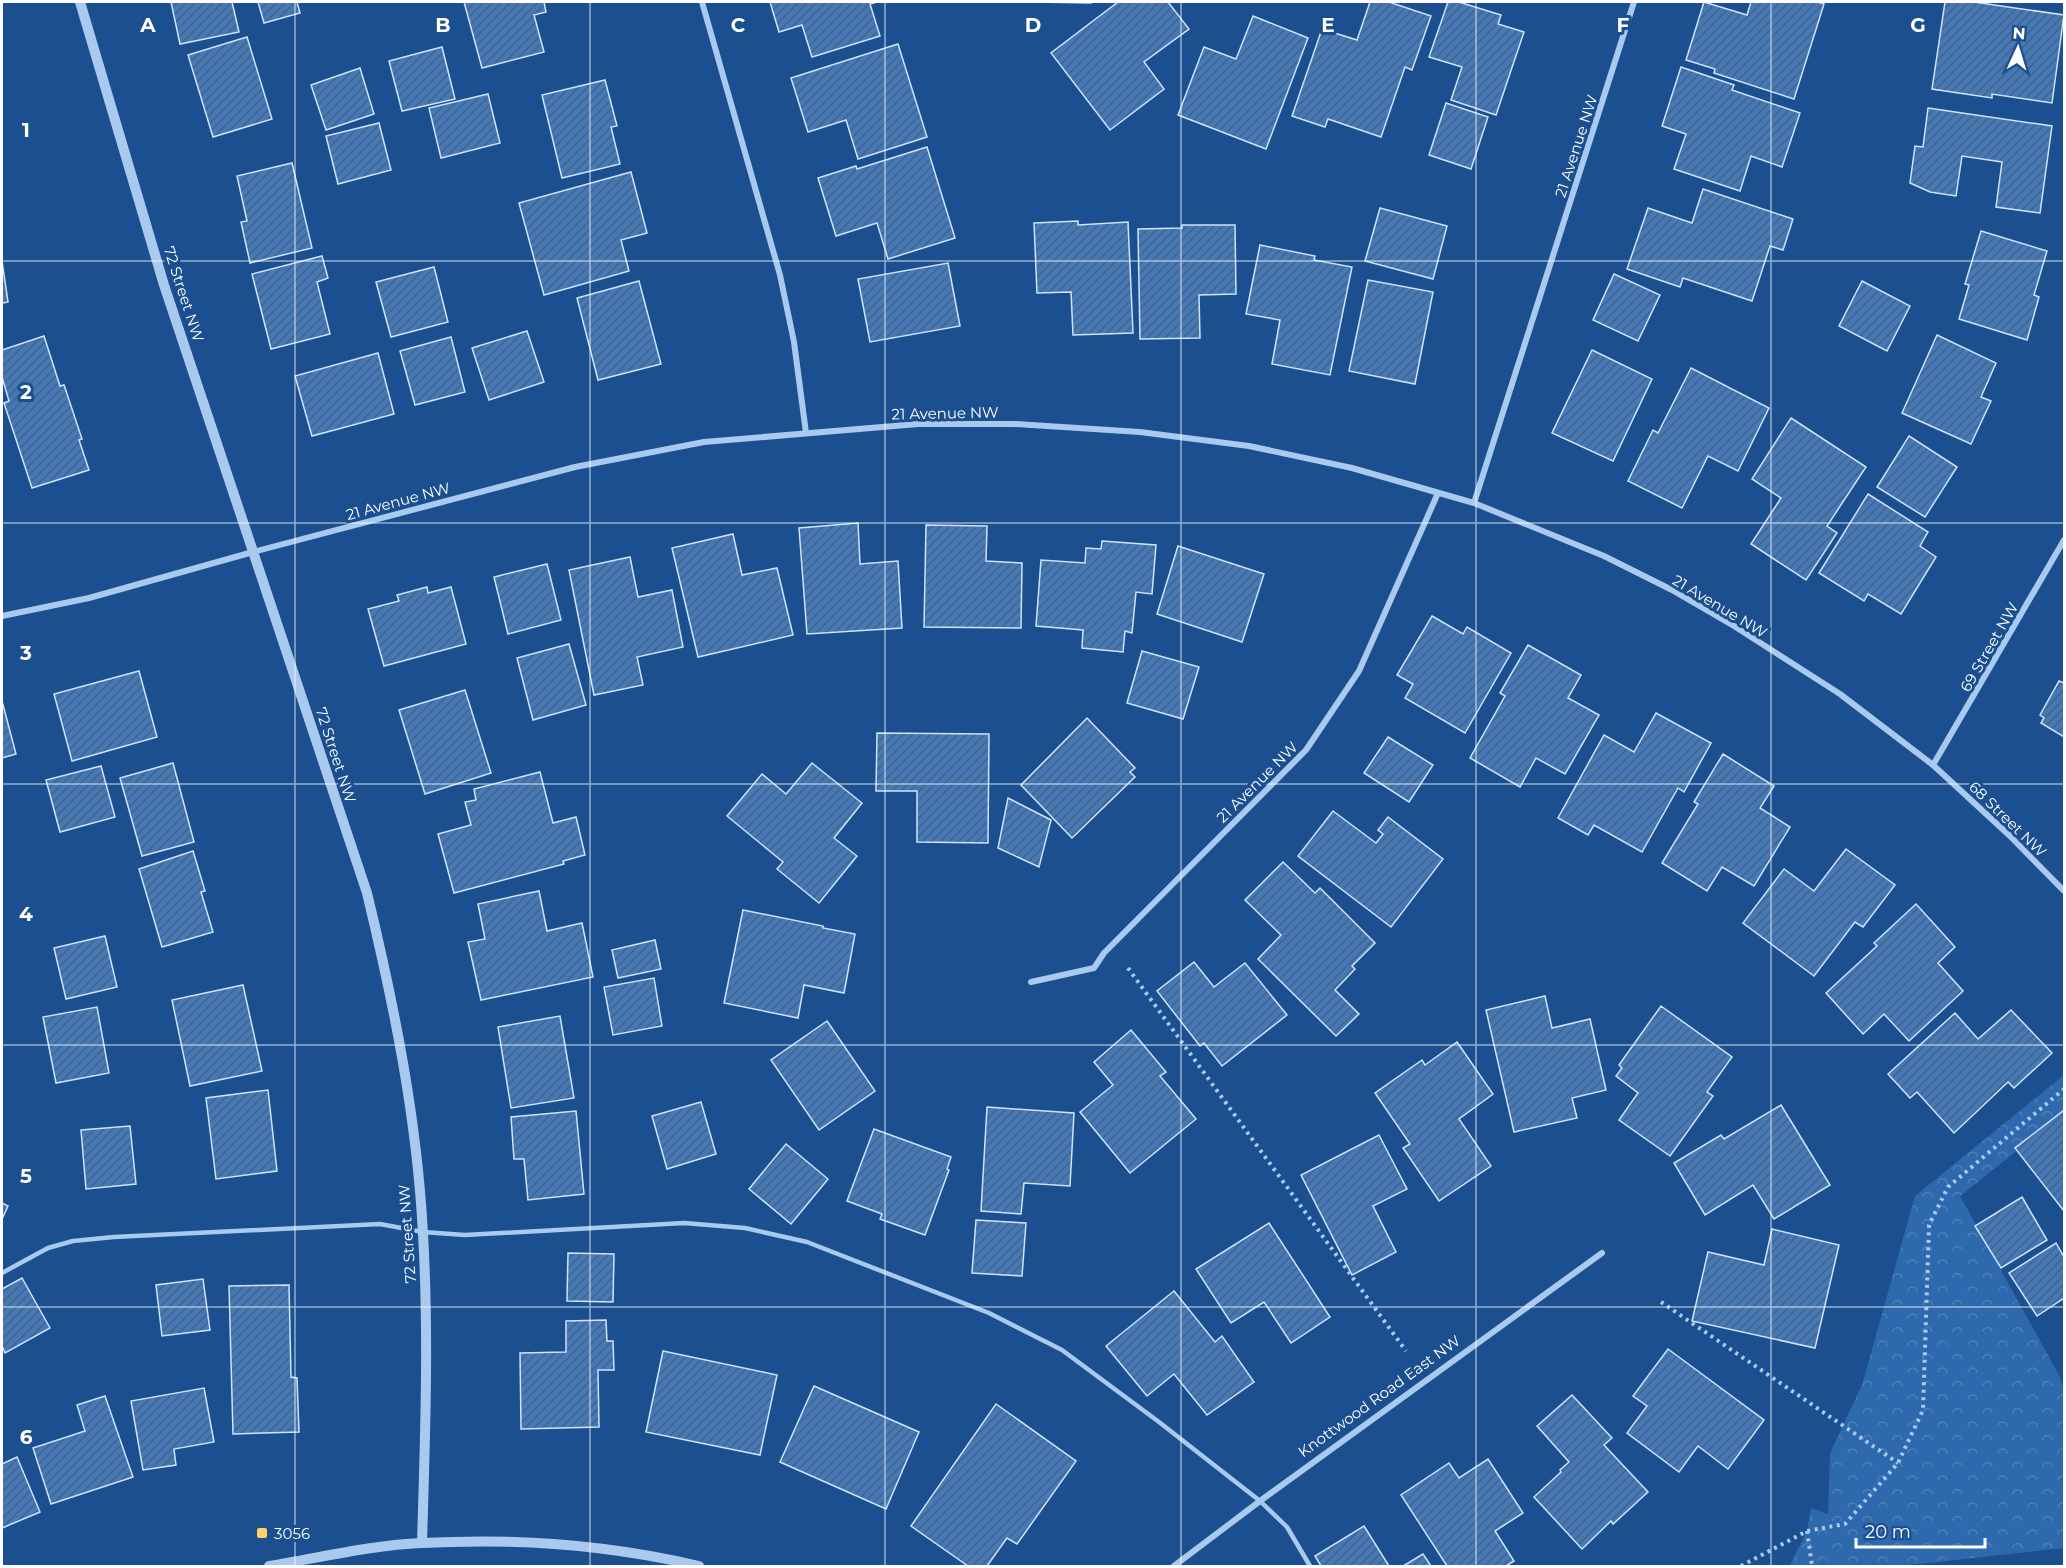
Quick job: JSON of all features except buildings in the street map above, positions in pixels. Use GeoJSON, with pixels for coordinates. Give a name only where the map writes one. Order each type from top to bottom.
{"type":"FeatureCollection","features":[{"type":"Feature","properties":{"kind":"street","name":"72 Street NW"},"geometry":{"type":"LineString","coordinates":[[80,2],[164,285],[367,893],[388,981],[416,1152],[423,1233],[426,1398],[422,1543]]}},
{"type":"Feature","properties":{"kind":"street"},"geometry":{"type":"LineString","coordinates":[[702,2],[780,275],[794,342],[806,433]]}},
{"type":"Feature","properties":{"kind":"street","name":"21 Avenue NW"},"geometry":{"type":"LineString","coordinates":[[1474,503],[1634,2]]}},
{"type":"Feature","properties":{"kind":"street","name":"21 Avenue NW"},"geometry":{"type":"LineString","coordinates":[[2,616],[89,598],[575,467],[704,442],[918,424],[993,424],[1140,432],[1248,446],[1352,468],[1474,503],[1604,556],[1672,590],[1734,626],[1840,694],[1934,765]]}},
{"type":"Feature","properties":{"kind":"street","name":"21 Avenue NW"},"geometry":{"type":"LineString","coordinates":[[1031,982],[1094,968],[1104,952],[1306,750],[1359,671],[1438,493]]}},
{"type":"Feature","properties":{"kind":"street","name":"69 Street NW"},"geometry":{"type":"LineString","coordinates":[[1934,765],[2064,540]]}},
{"type":"Feature","properties":{"kind":"street","name":"68 Street NW"},"geometry":{"type":"LineString","coordinates":[[1934,765],[2010,836],[2064,891]]}},
{"type":"Feature","properties":{"kind":"street","name":"Knottwood Road East NW"},"geometry":{"type":"LineString","coordinates":[[1174,1566],[1602,1253]]}},
{"type":"Feature","properties":{"kind":"street"},"geometry":{"type":"LineString","coordinates":[[268,1566],[422,1543],[553,1544],[666,1558],[699,1566]]}},
{"type":"Feature","properties":{"kind":"lane"},"geometry":{"type":"LineString","coordinates":[[2,1274],[48,1248],[73,1241],[114,1237],[380,1224],[423,1233],[465,1235],[684,1224],[745,1228],[807,1242],[989,1313],[1062,1350],[1260,1501],[1287,1527],[1310,1566]]}},
{"type":"Feature","properties":{"kind":"path"},"geometry":{"type":"LineString","coordinates":[[1128,968],[1406,1351]]}},
{"type":"Feature","properties":{"kind":"path"},"geometry":{"type":"LineString","coordinates":[[1741,1566],[1807,1531],[1845,1524],[1898,1463],[1923,1410],[1929,1224],[1948,1187],[2064,1089]]}},
{"type":"Feature","properties":{"kind":"path"},"geometry":{"type":"LineString","coordinates":[[1661,1302],[1898,1463]]}},
{"type":"Feature","properties":{"kind":"path"},"geometry":{"type":"LineString","coordinates":[[1807,1531],[1812,1566]]}},
{"type":"Feature","properties":{"kind":"green space"},"geometry":{"type":"Polygon","coordinates":[[[2064,1075],[2064,1113],[1960,1196],[2060,1377],[2064,1391],[2064,1548],[1900,1566],[1790,1565],[1807,1531],[1811,1508],[1828,1514],[1830,1453],[1862,1385],[1915,1196],[2064,1075]]]}},
{"type":"Feature","properties":{"kind":"place","name":"3056"},"geometry":{"type":"Point","coordinates":[262,1533]}}]}
